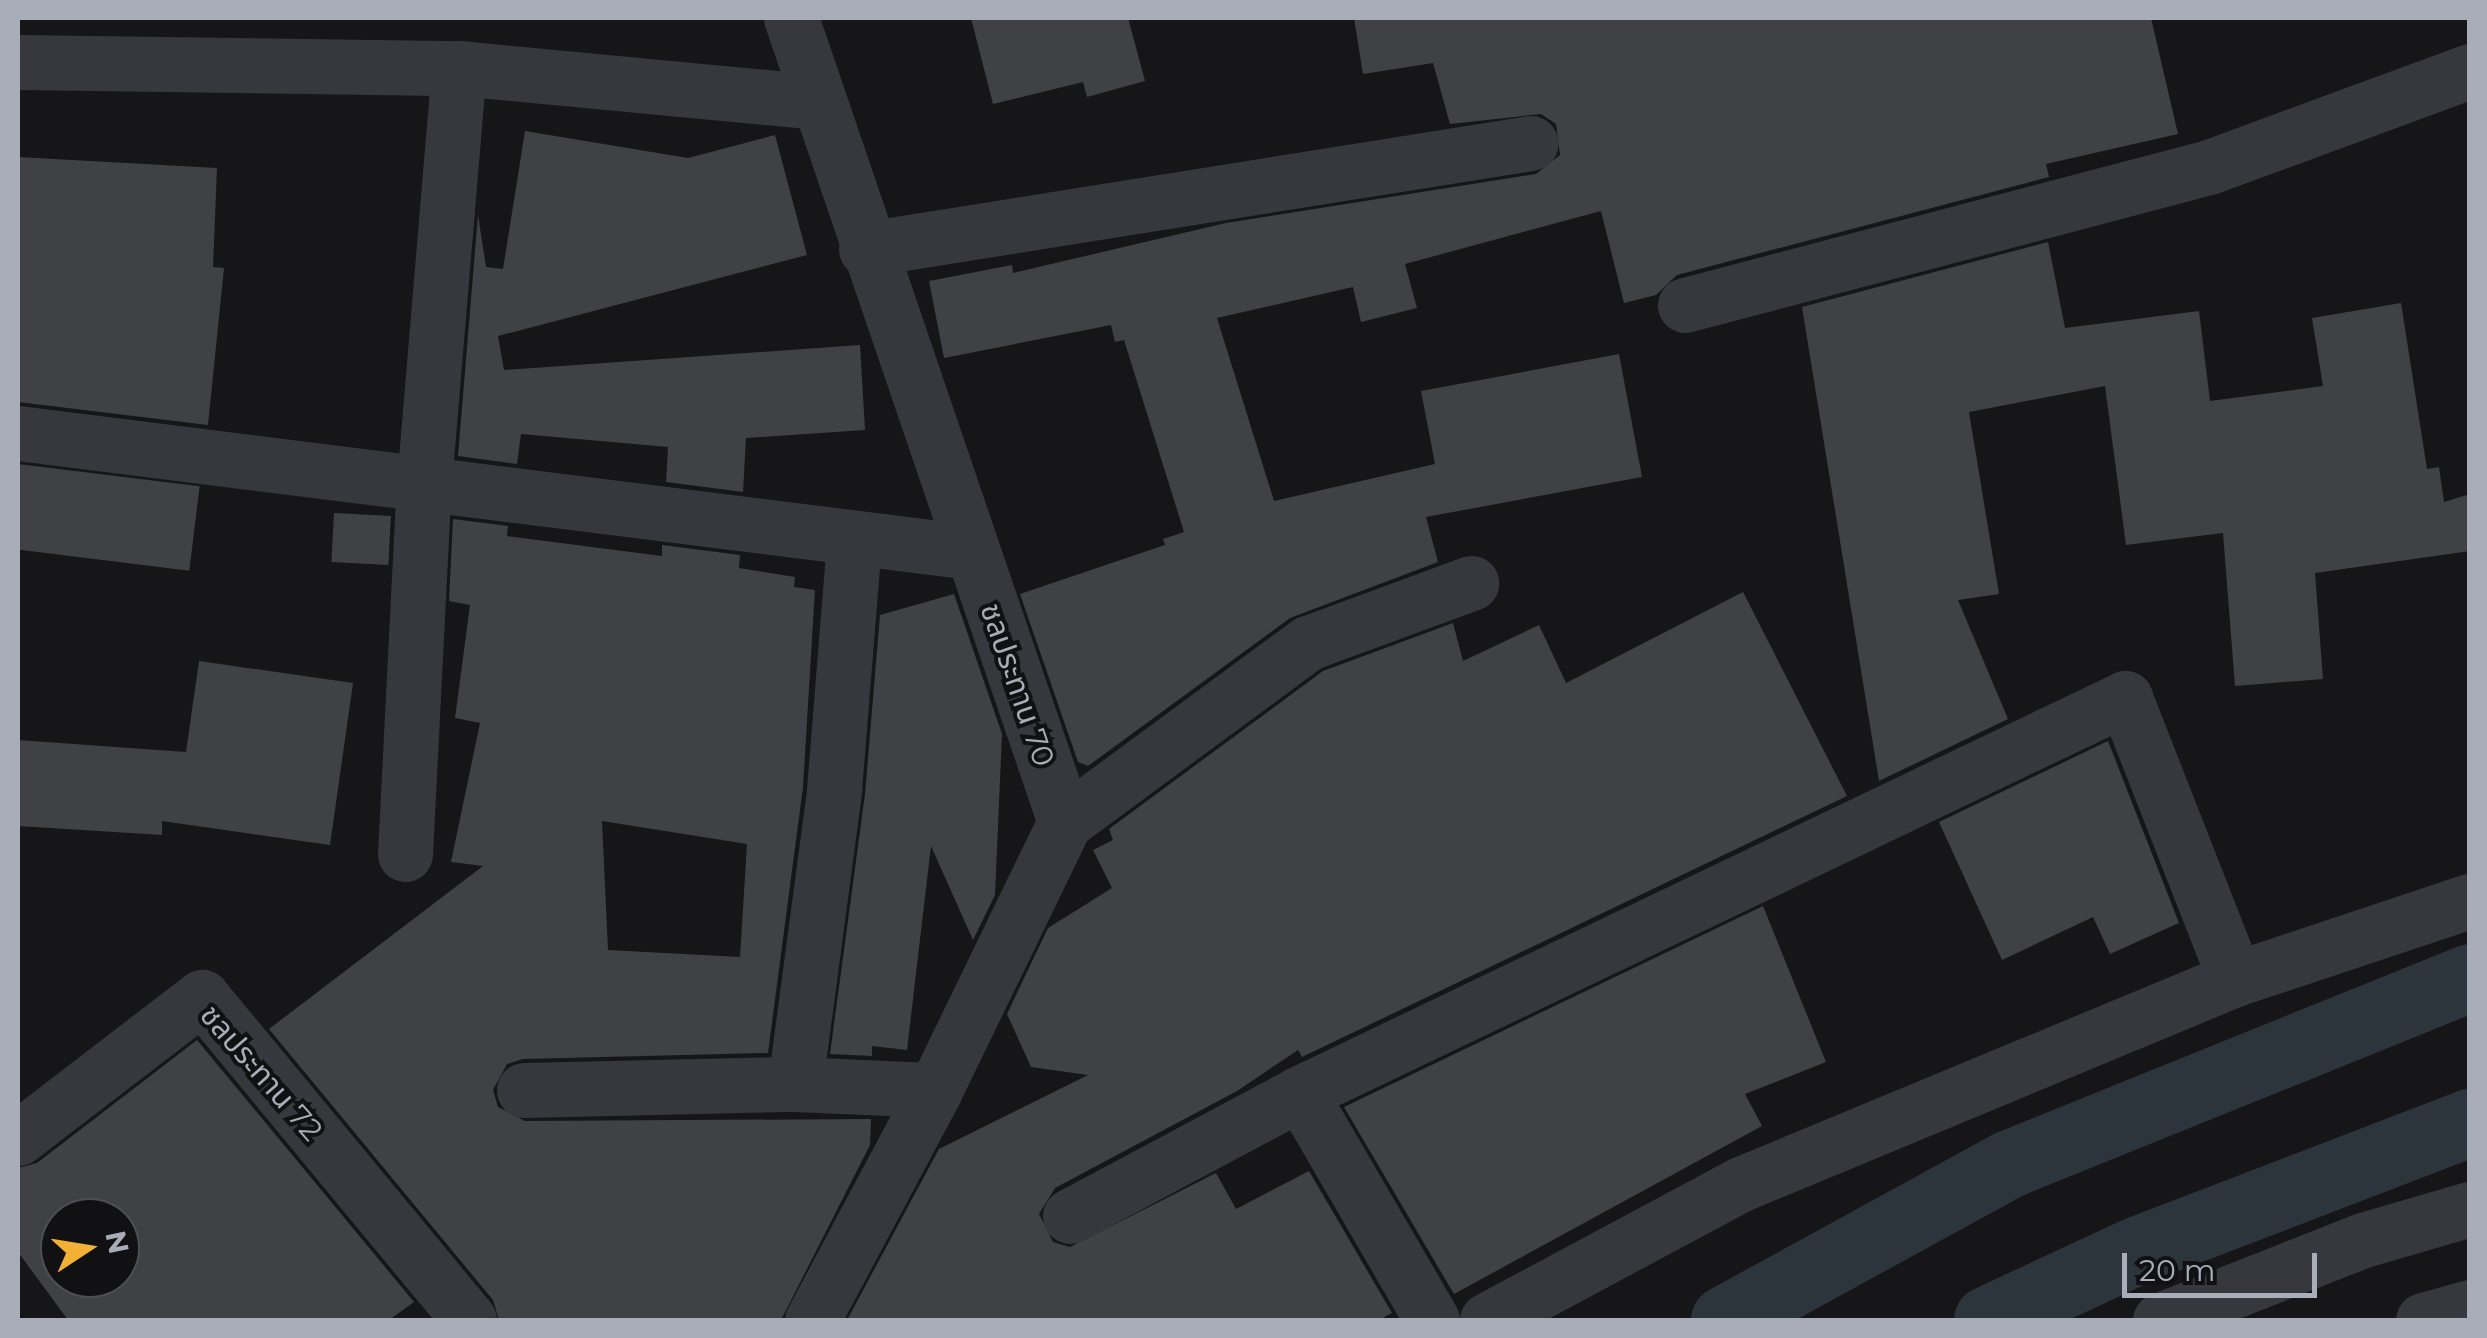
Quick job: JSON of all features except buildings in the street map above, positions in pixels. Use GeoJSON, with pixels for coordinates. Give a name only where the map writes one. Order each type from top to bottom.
{"type":"FeatureCollection","features":[{"type":"Feature","properties":{"kind":"street","name":"ชลประทาน 70"},"geometry":{"type":"LineString","coordinates":[[791,18],[866,249],[1065,822]]}},
{"type":"Feature","properties":{"kind":"street"},"geometry":{"type":"LineString","coordinates":[[18,62],[459,68],[818,102]]}},
{"type":"Feature","properties":{"kind":"street"},"geometry":{"type":"LineString","coordinates":[[405,854],[424,483],[459,68]]}},
{"type":"Feature","properties":{"kind":"street"},"geometry":{"type":"LineString","coordinates":[[1684,305],[2209,167],[2470,71]]}},
{"type":"Feature","properties":{"kind":"street"},"geometry":{"type":"LineString","coordinates":[[866,249],[1530,143]]}},
{"type":"Feature","properties":{"kind":"street"},"geometry":{"type":"LineString","coordinates":[[18,432],[854,542],[971,552]]}},
{"type":"Feature","properties":{"kind":"street"},"geometry":{"type":"LineString","coordinates":[[794,1084],[834,790],[854,542]]}},
{"type":"Feature","properties":{"kind":"street"},"geometry":{"type":"LineString","coordinates":[[812,1320],[935,1090],[1065,822],[1308,643],[1470,583]]}},
{"type":"Feature","properties":{"kind":"street"},"geometry":{"type":"LineString","coordinates":[[1070,1216],[1300,1092],[2125,698],[2236,978]]}},
{"type":"Feature","properties":{"kind":"street"},"geometry":{"type":"LineString","coordinates":[[1487,1320],[1741,1184],[2236,978],[2470,901]]}},
{"type":"Feature","properties":{"kind":"street","name":"ชลประทาน 72"},"geometry":{"type":"LineString","coordinates":[[18,1138],[202,997],[469,1320]]}},
{"type":"Feature","properties":{"kind":"street"},"geometry":{"type":"LineString","coordinates":[[524,1090],[794,1084],[935,1090]]}},
{"type":"Feature","properties":{"kind":"street"},"geometry":{"type":"LineString","coordinates":[[1300,1092],[1432,1320]]}},
{"type":"Feature","properties":{"kind":"street"},"geometry":{"type":"LineString","coordinates":[[2160,1320],[2363,1240],[2470,1209]]}},
{"type":"Feature","properties":{"kind":"street"},"geometry":{"type":"LineString","coordinates":[[2423,1320],[2470,1307]]}},
{"type":"Feature","properties":{"kind":"waterway"},"geometry":{"type":"LineString","coordinates":[[1725,1320],[2010,1164],[2470,978]]}},
{"type":"Feature","properties":{"kind":"waterway"},"geometry":{"type":"LineString","coordinates":[[1988,1320],[2139,1250],[2470,1123]]}}]}
